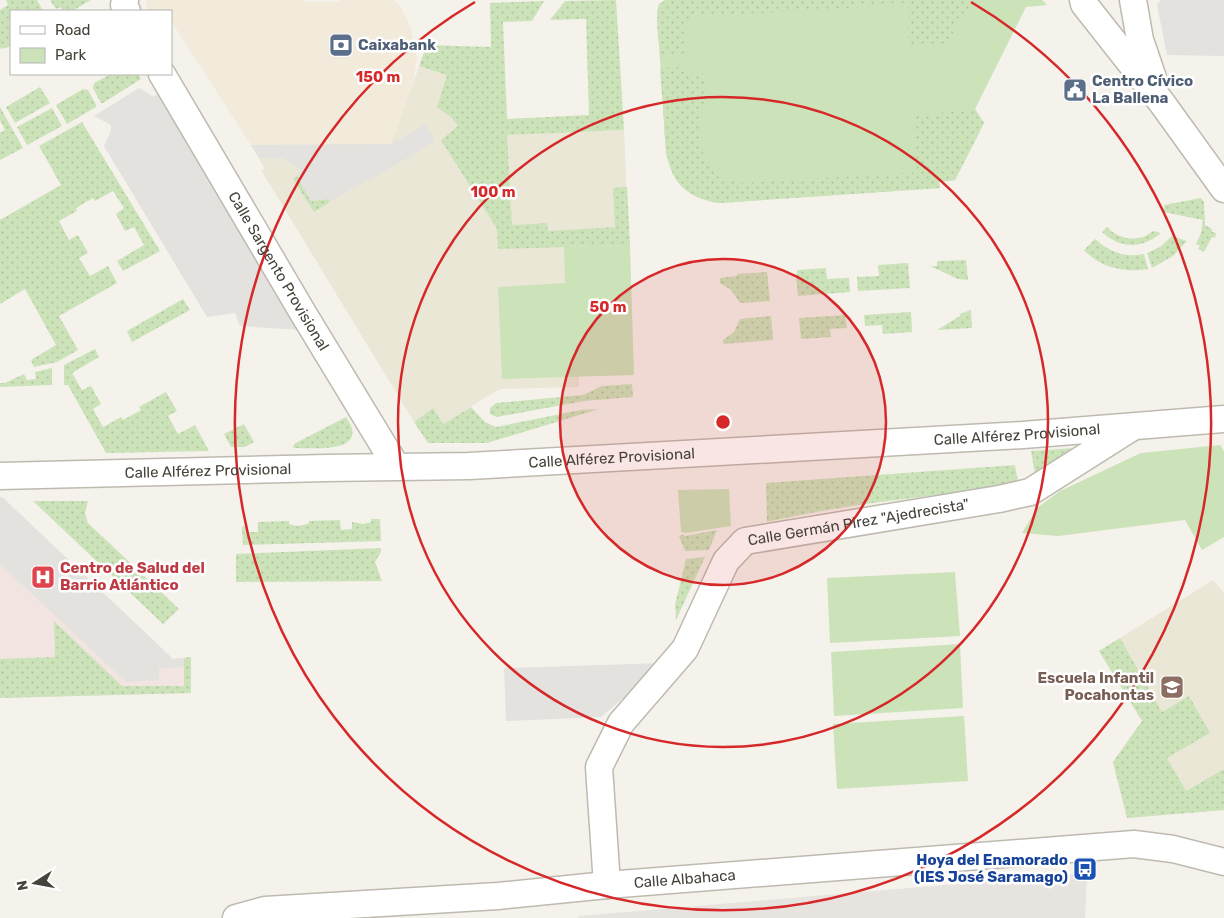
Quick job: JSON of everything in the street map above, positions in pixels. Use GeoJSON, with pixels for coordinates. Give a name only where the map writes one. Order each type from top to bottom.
{"type":"FeatureCollection","features":[{"type":"Feature","properties":{"kind":"street"},"geometry":{"type":"LineString","coordinates":[[1083,0],[1084,4],[1162,103],[1224,189]]}},
{"type":"Feature","properties":{"kind":"street"},"geometry":{"type":"LineString","coordinates":[[1134,0],[1140,40],[1162,103]]}},
{"type":"Feature","properties":{"kind":"street","name":"Calle Sargento Provisional"},"geometry":{"type":"LineString","coordinates":[[163,75],[308,322],[396,466]]}},
{"type":"Feature","properties":{"kind":"street","name":"Calle Alférez Provisional"},"geometry":{"type":"LineString","coordinates":[[0,476],[396,466],[479,466],[1013,436],[1224,419]]}},
{"type":"Feature","properties":{"kind":"street","name":"Calle Germán Pirez \"Ajedrecista\""},"geometry":{"type":"LineString","coordinates":[[608,885],[599,766],[621,723],[685,649],[726,561],[745,541],[999,499],[1030,492],[1134,427]]}},
{"type":"Feature","properties":{"kind":"street","name":"Calle Albahaca"},"geometry":{"type":"LineString","coordinates":[[236,918],[265,910],[498,896],[608,885],[1134,844],[1172,849],[1224,862]]}},
{"type":"Feature","properties":{"kind":"shaded area"},"geometry":{"type":"Polygon","coordinates":[[[147,0],[304,0],[306,2],[338,2],[340,0],[393,0],[400,6],[407,19],[417,58],[413,83],[391,145],[251,145],[172,23],[172,10],[148,10],[147,0]]]}},
{"type":"Feature","properties":{"kind":"shaded area"},"geometry":{"type":"Polygon","coordinates":[[[1161,0],[1224,0],[1224,56],[1167,55],[1157,5],[1161,0]]]}},
{"type":"Feature","properties":{"kind":"shaded area"},"geometry":{"type":"Polygon","coordinates":[[[427,45],[494,135],[624,130],[634,375],[579,376],[579,387],[502,389],[443,424],[433,409],[414,422],[261,170],[265,169],[251,145],[391,144],[427,45]]]}},
{"type":"Feature","properties":{"kind":"shaded area"},"geometry":{"type":"Polygon","coordinates":[[[139,88],[152,96],[158,95],[301,330],[240,326],[235,313],[207,317],[104,146],[111,131],[111,125],[94,116],[139,88]]]}},
{"type":"Feature","properties":{"kind":"shaded area"},"geometry":{"type":"Polygon","coordinates":[[[425,124],[435,141],[330,202],[328,199],[311,201],[297,176],[301,170],[282,158],[259,158],[251,145],[391,144],[425,124]]]}},
{"type":"Feature","properties":{"kind":"shaded area","name":"Centro de Salud del Barrio Atlántico"},"geometry":{"type":"Polygon","coordinates":[[[0,497],[173,659],[191,657],[191,693],[0,698],[0,497]]]}},
{"type":"Feature","properties":{"kind":"shaded area"},"geometry":{"type":"Polygon","coordinates":[[[0,497],[173,659],[184,658],[184,667],[159,668],[159,680],[126,682],[0,564],[0,497]]]}},
{"type":"Feature","properties":{"kind":"shaded area","name":"Escuela Infantil Pocahontas"},"geometry":{"type":"Polygon","coordinates":[[[1213,580],[1224,593],[1224,810],[1127,818],[1113,762],[1142,721],[1099,651],[1213,580]]]}},
{"type":"Feature","properties":{"kind":"shaded area"},"geometry":{"type":"Polygon","coordinates":[[[664,663],[601,717],[506,721],[504,668],[664,663]]]}},
{"type":"Feature","properties":{"kind":"shaded area"},"geometry":{"type":"Polygon","coordinates":[[[1087,873],[1085,918],[578,918],[579,916],[1087,873]]]}},
{"type":"Feature","properties":{"kind":"green space"},"geometry":{"type":"Polygon","coordinates":[[[6,0],[37,0],[42,10],[10,10],[10,46],[2,49],[0,48],[0,10],[8,5],[6,0]]]}},
{"type":"Feature","properties":{"kind":"green space"},"geometry":{"type":"Polygon","coordinates":[[[50,0],[91,0],[74,10],[62,10],[60,7],[56,9],[50,0]]]}},
{"type":"Feature","properties":{"kind":"green space"},"geometry":{"type":"Polygon","coordinates":[[[616,0],[624,130],[507,135],[512,225],[547,223],[548,231],[615,227],[613,188],[627,187],[630,245],[498,249],[497,229],[441,140],[458,126],[452,118],[437,107],[447,75],[419,66],[427,45],[491,47],[490,3],[544,1],[532,21],[503,22],[507,119],[589,115],[586,19],[550,20],[565,1],[616,0]]]}},
{"type":"Feature","properties":{"kind":"green space"},"geometry":{"type":"Polygon","coordinates":[[[665,0],[1042,0],[1047,5],[1026,7],[975,109],[984,123],[955,180],[939,182],[940,188],[719,203],[699,197],[684,187],[673,173],[666,153],[657,12],[659,4],[665,0]]]}},
{"type":"Feature","properties":{"kind":"green space"},"geometry":{"type":"Polygon","coordinates":[[[665,0],[973,0],[945,46],[908,46],[908,3],[892,3],[879,6],[693,17],[687,21],[685,54],[660,55],[657,17],[661,4],[665,0]]]}},
{"type":"Feature","properties":{"kind":"green space"},"geometry":{"type":"Polygon","coordinates":[[[686,67],[687,74],[706,73],[707,107],[699,108],[701,145],[708,165],[715,173],[740,183],[917,172],[914,116],[975,109],[984,123],[955,180],[939,182],[940,188],[719,203],[690,193],[674,176],[669,165],[660,68],[686,67]]]}},
{"type":"Feature","properties":{"kind":"green space"},"geometry":{"type":"Polygon","coordinates":[[[109,75],[139,75],[141,79],[103,103],[101,103],[93,88],[94,83],[109,75]]]}},
{"type":"Feature","properties":{"kind":"green space"},"geometry":{"type":"Polygon","coordinates":[[[40,87],[50,103],[15,123],[6,107],[40,87]]]}},
{"type":"Feature","properties":{"kind":"green space"},"geometry":{"type":"Polygon","coordinates":[[[83,89],[88,90],[96,107],[67,124],[56,105],[83,89]]]}},
{"type":"Feature","properties":{"kind":"green space"},"geometry":{"type":"Polygon","coordinates":[[[0,107],[23,148],[0,160],[0,133],[5,130],[0,120],[0,107]]]}},
{"type":"Feature","properties":{"kind":"green space"},"geometry":{"type":"Polygon","coordinates":[[[52,108],[62,126],[27,145],[17,127],[52,108]]]}},
{"type":"Feature","properties":{"kind":"green space"},"geometry":{"type":"Polygon","coordinates":[[[82,122],[160,251],[123,271],[117,261],[144,245],[134,227],[125,231],[116,214],[124,208],[113,191],[95,201],[93,198],[76,208],[77,211],[59,221],[69,240],[78,235],[88,253],[79,258],[90,276],[108,266],[117,283],[59,316],[78,350],[57,362],[34,367],[31,360],[56,345],[25,289],[0,304],[0,220],[61,185],[39,146],[82,122]]]}},
{"type":"Feature","properties":{"kind":"green space"},"geometry":{"type":"Polygon","coordinates":[[[297,176],[311,201],[328,199],[330,202],[314,212],[293,179],[297,176]]]}},
{"type":"Feature","properties":{"kind":"green space"},"geometry":{"type":"Polygon","coordinates":[[[1201,198],[1204,202],[1205,225],[1212,229],[1212,232],[1216,233],[1215,238],[1212,237],[1204,252],[1198,249],[1200,246],[1196,244],[1201,233],[1203,220],[1164,212],[1164,205],[1201,198]]]}},
{"type":"Feature","properties":{"kind":"green space"},"geometry":{"type":"Polygon","coordinates":[[[1107,227],[1117,235],[1129,238],[1142,237],[1153,231],[1161,233],[1146,242],[1131,245],[1116,242],[1109,238],[1102,232],[1107,227]]]}},
{"type":"Feature","properties":{"kind":"green space"},"geometry":{"type":"Polygon","coordinates":[[[1172,236],[1187,241],[1173,256],[1152,268],[1147,253],[1160,247],[1172,236]]]}},
{"type":"Feature","properties":{"kind":"green space"},"geometry":{"type":"Polygon","coordinates":[[[1095,239],[1118,253],[1130,255],[1144,254],[1148,269],[1114,268],[1098,261],[1084,250],[1095,239]]]}},
{"type":"Feature","properties":{"kind":"green space"},"geometry":{"type":"Polygon","coordinates":[[[630,245],[634,375],[502,379],[498,287],[565,283],[564,247],[630,245]]]}},
{"type":"Feature","properties":{"kind":"green space"},"geometry":{"type":"Polygon","coordinates":[[[966,260],[968,280],[958,279],[930,266],[937,266],[937,261],[966,260]]]}},
{"type":"Feature","properties":{"kind":"green space"},"geometry":{"type":"Polygon","coordinates":[[[908,263],[910,288],[858,291],[857,277],[879,276],[878,265],[908,263]]]}},
{"type":"Feature","properties":{"kind":"green space"},"geometry":{"type":"Polygon","coordinates":[[[826,268],[827,279],[849,278],[850,292],[798,296],[797,270],[826,268]]]}},
{"type":"Feature","properties":{"kind":"green space"},"geometry":{"type":"Polygon","coordinates":[[[767,272],[770,301],[740,303],[731,290],[720,283],[720,278],[737,276],[737,274],[767,272]]]}},
{"type":"Feature","properties":{"kind":"green space"},"geometry":{"type":"Polygon","coordinates":[[[183,299],[190,310],[132,342],[127,331],[183,299]]]}},
{"type":"Feature","properties":{"kind":"green space"},"geometry":{"type":"Polygon","coordinates":[[[971,310],[972,328],[937,330],[960,316],[960,314],[971,310]]]}},
{"type":"Feature","properties":{"kind":"green space"},"geometry":{"type":"Polygon","coordinates":[[[911,312],[912,332],[883,334],[882,325],[865,326],[864,315],[911,312]]]}},
{"type":"Feature","properties":{"kind":"green space"},"geometry":{"type":"Polygon","coordinates":[[[845,315],[847,328],[830,329],[831,337],[801,339],[799,318],[845,315]]]}},
{"type":"Feature","properties":{"kind":"green space"},"geometry":{"type":"Polygon","coordinates":[[[771,316],[773,340],[724,344],[723,340],[734,332],[740,319],[771,316]]]}},
{"type":"Feature","properties":{"kind":"green space"},"geometry":{"type":"Polygon","coordinates":[[[95,349],[99,357],[72,373],[82,390],[91,386],[101,404],[93,409],[103,427],[121,417],[123,420],[141,410],[139,407],[166,392],[177,411],[168,416],[178,434],[195,425],[209,451],[106,453],[68,385],[64,385],[64,365],[95,349]]]}},
{"type":"Feature","properties":{"kind":"green space"},"geometry":{"type":"Polygon","coordinates":[[[52,368],[52,385],[0,387],[0,383],[5,383],[24,374],[27,380],[36,379],[35,372],[52,368]]]}},
{"type":"Feature","properties":{"kind":"green space"},"geometry":{"type":"Polygon","coordinates":[[[632,384],[633,397],[584,401],[497,417],[490,414],[490,408],[496,403],[583,395],[602,386],[632,384]]]}},
{"type":"Feature","properties":{"kind":"green space"},"geometry":{"type":"Polygon","coordinates":[[[471,407],[485,422],[496,427],[581,410],[599,409],[487,443],[428,443],[414,422],[433,408],[443,424],[471,407]]]}},
{"type":"Feature","properties":{"kind":"green space"},"geometry":{"type":"Polygon","coordinates":[[[346,417],[352,429],[352,437],[346,443],[325,448],[293,448],[294,444],[346,417]]]}},
{"type":"Feature","properties":{"kind":"green space"},"geometry":{"type":"Polygon","coordinates":[[[244,424],[254,442],[245,447],[231,447],[224,434],[244,424]]]}},
{"type":"Feature","properties":{"kind":"green space"},"geometry":{"type":"Polygon","coordinates":[[[1220,445],[1224,451],[1224,537],[1202,550],[1185,520],[1058,536],[1022,533],[1037,508],[1060,491],[1141,453],[1220,445]]]}},
{"type":"Feature","properties":{"kind":"green space"},"geometry":{"type":"Polygon","coordinates":[[[1077,449],[1035,474],[1031,451],[1077,449]]]}},
{"type":"Feature","properties":{"kind":"green space"},"geometry":{"type":"Polygon","coordinates":[[[1015,465],[1018,482],[1009,487],[857,505],[767,522],[766,483],[1015,465]]]}},
{"type":"Feature","properties":{"kind":"green space"},"geometry":{"type":"Polygon","coordinates":[[[729,489],[731,526],[686,533],[681,532],[678,490],[729,489]]]}},
{"type":"Feature","properties":{"kind":"green space"},"geometry":{"type":"Polygon","coordinates":[[[33,501],[88,501],[85,513],[88,523],[179,609],[163,624],[33,501]]]}},
{"type":"Feature","properties":{"kind":"green space"},"geometry":{"type":"Polygon","coordinates":[[[371,519],[380,519],[381,541],[243,545],[242,527],[246,525],[247,532],[258,532],[258,522],[289,521],[289,524],[299,526],[309,523],[309,521],[340,520],[341,530],[352,529],[352,522],[363,524],[371,522],[371,519]]]}},
{"type":"Feature","properties":{"kind":"green space"},"geometry":{"type":"Polygon","coordinates":[[[717,530],[709,550],[685,551],[679,536],[683,534],[685,536],[717,530]]]}},
{"type":"Feature","properties":{"kind":"green space"},"geometry":{"type":"Polygon","coordinates":[[[381,548],[381,552],[375,562],[382,581],[236,582],[236,554],[381,548]]]}},
{"type":"Feature","properties":{"kind":"green space"},"geometry":{"type":"Polygon","coordinates":[[[705,557],[676,620],[675,605],[686,559],[705,557]]]}},
{"type":"Feature","properties":{"kind":"green space"},"geometry":{"type":"Polygon","coordinates":[[[955,572],[960,636],[830,643],[827,578],[955,572]]]}},
{"type":"Feature","properties":{"kind":"green space"},"geometry":{"type":"Polygon","coordinates":[[[54,621],[122,686],[184,686],[184,658],[191,657],[191,693],[0,698],[0,659],[55,657],[54,621]]]}},
{"type":"Feature","properties":{"kind":"green space"},"geometry":{"type":"Polygon","coordinates":[[[1120,638],[1162,712],[1189,696],[1210,733],[1167,758],[1186,791],[1224,769],[1224,810],[1127,818],[1113,762],[1142,721],[1099,651],[1120,638]]]}},
{"type":"Feature","properties":{"kind":"green space"},"geometry":{"type":"Polygon","coordinates":[[[960,644],[963,708],[834,716],[831,652],[960,644]]]}},
{"type":"Feature","properties":{"kind":"green space"},"geometry":{"type":"Polygon","coordinates":[[[964,716],[968,781],[837,789],[833,724],[964,716]]]}},
{"type":"Feature","properties":{"kind":"place","name":"Caixabank"},"geometry":{"type":"Point","coordinates":[341,45]}},
{"type":"Feature","properties":{"kind":"place","name":"Centro Cívico La Ballena"},"geometry":{"type":"Point","coordinates":[1075,90]}},
{"type":"Feature","properties":{"kind":"place","name":"Centro de Salud del Barrio Atlántico"},"geometry":{"type":"Point","coordinates":[43,577]}},
{"type":"Feature","properties":{"kind":"place","name":"Escuela Infantil Pocahontas"},"geometry":{"type":"Point","coordinates":[1172,687]}},
{"type":"Feature","properties":{"kind":"place","name":"Hoya del Enamorado (IES José Saramago)"},"geometry":{"type":"Point","coordinates":[1085,869]}}]}
